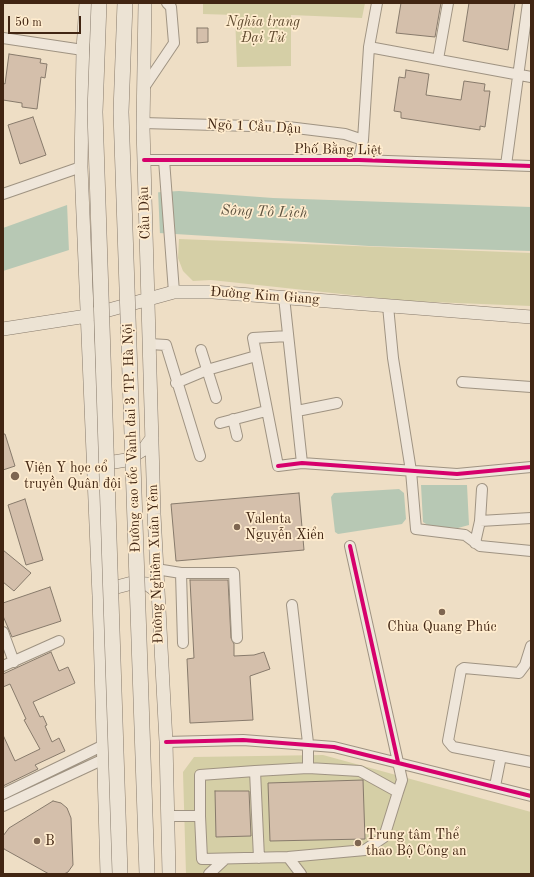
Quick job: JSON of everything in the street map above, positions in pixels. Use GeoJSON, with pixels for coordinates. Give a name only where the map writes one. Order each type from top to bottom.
{"type":"FeatureCollection","features":[{"type":"Feature","properties":{"kind":"highway","name":"Đường cao tốc Vành đai 3 TP. Hà Nội"},"geometry":{"type":"LineString","coordinates":[[99,3],[95,112],[120,874]]}},
{"type":"Feature","properties":{"kind":"highway","name":"Đường cao tốc Vành đai 3 TP. Hà Nội"},"geometry":{"type":"LineString","coordinates":[[125,3],[122,112],[147,874]]}},
{"type":"Feature","properties":{"kind":"main road"},"geometry":{"type":"LineString","coordinates":[[86,3],[81,167],[99,596],[107,874]]}},
{"type":"Feature","properties":{"kind":"main road"},"geometry":{"type":"LineString","coordinates":[[144,166],[143,89],[145,3]]}},
{"type":"Feature","properties":{"kind":"main road","name":"Cầu Dậu"},"geometry":{"type":"LineString","coordinates":[[144,166],[147,255]]}},
{"type":"Feature","properties":{"kind":"main road","name":"Đường Nghiêm Xuân Yêm"},"geometry":{"type":"LineString","coordinates":[[147,255],[156,569],[166,742],[169,874]]}},
{"type":"Feature","properties":{"kind":"main road","name":"Đường Kim Giang"},"geometry":{"type":"LineString","coordinates":[[3,329],[87,316],[174,292],[213,292],[531,317]]}},
{"type":"Feature","properties":{"kind":"main road"},"geometry":{"type":"LineString","coordinates":[[92,453],[114,462],[121,461],[132,457],[144,449],[152,438]]}},
{"type":"Feature","properties":{"kind":"main road"},"geometry":{"type":"LineString","coordinates":[[99,596],[113,588],[132,583],[147,584],[157,591]]}},
{"type":"Feature","properties":{"kind":"street"},"geometry":{"type":"LineString","coordinates":[[143,89],[174,43],[171,7],[167,3]]}},
{"type":"Feature","properties":{"kind":"street"},"geometry":{"type":"LineString","coordinates":[[359,160],[363,140],[369,46],[377,3]]}},
{"type":"Feature","properties":{"kind":"street"},"geometry":{"type":"LineString","coordinates":[[438,59],[448,3]]}},
{"type":"Feature","properties":{"kind":"street"},"geometry":{"type":"LineString","coordinates":[[506,166],[528,3]]}},
{"type":"Feature","properties":{"kind":"street"},"geometry":{"type":"LineString","coordinates":[[3,38],[84,50]]}},
{"type":"Feature","properties":{"kind":"street"},"geometry":{"type":"LineString","coordinates":[[369,46],[531,77]]}},
{"type":"Feature","properties":{"kind":"street","name":"Ngõ 1 Cầu Dậu"},"geometry":{"type":"LineString","coordinates":[[143,123],[288,128],[345,134],[363,140]]}},
{"type":"Feature","properties":{"kind":"street","name":"Phố Bằng Liệt"},"geometry":{"type":"LineString","coordinates":[[144,166],[359,160],[531,166]]}},
{"type":"Feature","properties":{"kind":"street","name":"Cầu Dậu"},"geometry":{"type":"LineString","coordinates":[[164,166],[174,292]]}},
{"type":"Feature","properties":{"kind":"street"},"geometry":{"type":"LineString","coordinates":[[4,190],[81,167]]}},
{"type":"Feature","properties":{"kind":"street"},"geometry":{"type":"LineString","coordinates":[[284,297],[302,463]]}},
{"type":"Feature","properties":{"kind":"street"},"geometry":{"type":"LineString","coordinates":[[388,306],[393,358],[411,471],[416,529],[465,536],[480,546],[531,551]]}},
{"type":"Feature","properties":{"kind":"street"},"geometry":{"type":"LineString","coordinates":[[288,336],[253,338],[262,381],[266,411],[278,466],[302,463],[457,474],[531,467]]}},
{"type":"Feature","properties":{"kind":"street"},"geometry":{"type":"LineString","coordinates":[[150,344],[166,345],[176,383],[200,456]]}},
{"type":"Feature","properties":{"kind":"street"},"geometry":{"type":"LineString","coordinates":[[201,350],[216,398]]}},
{"type":"Feature","properties":{"kind":"street"},"geometry":{"type":"LineString","coordinates":[[176,383],[207,370],[256,356]]}},
{"type":"Feature","properties":{"kind":"street"},"geometry":{"type":"LineString","coordinates":[[462,382],[531,387]]}},
{"type":"Feature","properties":{"kind":"street"},"geometry":{"type":"LineString","coordinates":[[297,411],[337,403]]}},
{"type":"Feature","properties":{"kind":"street"},"geometry":{"type":"LineString","coordinates":[[220,423],[266,411]]}},
{"type":"Feature","properties":{"kind":"street"},"geometry":{"type":"LineString","coordinates":[[233,420],[237,436]]}},
{"type":"Feature","properties":{"kind":"street"},"geometry":{"type":"LineString","coordinates":[[475,543],[480,521],[482,489]]}},
{"type":"Feature","properties":{"kind":"street"},"geometry":{"type":"LineString","coordinates":[[480,521],[531,518]]}},
{"type":"Feature","properties":{"kind":"street"},"geometry":{"type":"LineString","coordinates":[[350,546],[402,780],[384,837],[365,850],[288,858],[202,859],[200,775],[308,768],[360,771],[398,792]]}},
{"type":"Feature","properties":{"kind":"street"},"geometry":{"type":"LineString","coordinates":[[156,569],[182,573],[234,573],[237,638]]}},
{"type":"Feature","properties":{"kind":"street"},"geometry":{"type":"LineString","coordinates":[[182,573],[184,644]]}},
{"type":"Feature","properties":{"kind":"street"},"geometry":{"type":"LineString","coordinates":[[292,605],[308,744],[308,768]]}},
{"type":"Feature","properties":{"kind":"street"},"geometry":{"type":"LineString","coordinates":[[3,632],[14,662]]}},
{"type":"Feature","properties":{"kind":"street"},"geometry":{"type":"LineString","coordinates":[[3,666],[59,641]]}},
{"type":"Feature","properties":{"kind":"street"},"geometry":{"type":"LineString","coordinates":[[531,646],[525,665],[519,672],[464,668],[461,670],[448,741],[449,745],[453,747],[531,762]]}},
{"type":"Feature","properties":{"kind":"street"},"geometry":{"type":"LineString","coordinates":[[166,742],[243,740],[334,747],[531,796]]}},
{"type":"Feature","properties":{"kind":"street"},"geometry":{"type":"LineString","coordinates":[[3,794],[104,745]]}},
{"type":"Feature","properties":{"kind":"street"},"geometry":{"type":"LineString","coordinates":[[495,786],[501,756]]}},
{"type":"Feature","properties":{"kind":"street"},"geometry":{"type":"LineString","coordinates":[[3,806],[104,759]]}},
{"type":"Feature","properties":{"kind":"street"},"geometry":{"type":"LineString","coordinates":[[255,771],[259,858]]}},
{"type":"Feature","properties":{"kind":"street"},"geometry":{"type":"LineString","coordinates":[[168,816],[200,816]]}},
{"type":"Feature","properties":{"kind":"street"},"geometry":{"type":"LineString","coordinates":[[288,858],[301,874]]}},
{"type":"Feature","properties":{"kind":"street"},"geometry":{"type":"LineString","coordinates":[[209,874],[225,859]]}},
{"type":"Feature","properties":{"kind":"green space","name":"Nghĩa trang Đại Từ"},"geometry":{"type":"Polygon","coordinates":[[[203,3],[365,3],[362,18],[291,15],[291,66],[237,67],[235,15],[203,14],[203,3]]]}},
{"type":"Feature","properties":{"kind":"green space"},"geometry":{"type":"Polygon","coordinates":[[[179,239],[531,253],[531,306],[407,301],[211,280],[193,281],[183,271],[178,258],[179,239]]]}},
{"type":"Feature","properties":{"kind":"green space","name":"Trung tâm Thể thao Bộ Công an"},"geometry":{"type":"Polygon","coordinates":[[[323,755],[531,812],[531,874],[186,874],[183,772],[194,757],[323,755]]]}},
{"type":"Feature","properties":{"kind":"water","name":"Sông Tô Lịch"},"geometry":{"type":"Polygon","coordinates":[[[179,191],[273,198],[531,207],[531,251],[369,246],[159,233],[116,239],[69,250],[3,271],[3,228],[67,205],[115,195],[179,191]]]}},
{"type":"Feature","properties":{"kind":"water"},"geometry":{"type":"Polygon","coordinates":[[[421,485],[467,485],[469,525],[458,528],[429,526],[423,522],[421,485]]]}},
{"type":"Feature","properties":{"kind":"water"},"geometry":{"type":"Polygon","coordinates":[[[399,489],[404,493],[406,519],[402,524],[338,534],[335,532],[331,497],[334,493],[399,489]]]}},
{"type":"Feature","properties":{"kind":"pier"},"geometry":{"type":"Polygon","coordinates":[[[158,190],[160,235],[116,241],[69,252],[67,203],[115,193],[158,190]]]}},
{"type":"Feature","properties":{"kind":"building"},"geometry":{"type":"Polygon","coordinates":[[[401,3],[441,3],[435,37],[396,33],[401,3]]]}},
{"type":"Feature","properties":{"kind":"building"},"geometry":{"type":"Polygon","coordinates":[[[469,3],[515,3],[508,50],[463,41],[469,3]]]}},
{"type":"Feature","properties":{"kind":"building"},"geometry":{"type":"Polygon","coordinates":[[[197,28],[208,28],[208,42],[197,43],[197,28]]]}},
{"type":"Feature","properties":{"kind":"building"},"geometry":{"type":"Polygon","coordinates":[[[9,54],[41,59],[40,63],[47,64],[45,78],[41,77],[37,109],[22,107],[22,103],[3,100],[3,83],[5,84],[9,54]]]}},
{"type":"Feature","properties":{"kind":"building"},"geometry":{"type":"Polygon","coordinates":[[[406,70],[429,74],[426,95],[461,100],[464,81],[485,84],[484,91],[490,91],[485,127],[480,126],[480,130],[401,118],[401,112],[394,111],[399,77],[405,78],[406,70]]]}},
{"type":"Feature","properties":{"kind":"building"},"geometry":{"type":"Polygon","coordinates":[[[33,117],[46,155],[20,164],[8,125],[33,117]]]}},
{"type":"Feature","properties":{"kind":"building"},"geometry":{"type":"Polygon","coordinates":[[[3,434],[5,434],[15,466],[3,470],[3,434]]]}},
{"type":"Feature","properties":{"kind":"building","name":"Valenta Nguyễn Xiển"},"geometry":{"type":"Polygon","coordinates":[[[299,493],[304,550],[176,561],[171,504],[299,493]]]}},
{"type":"Feature","properties":{"kind":"building"},"geometry":{"type":"Polygon","coordinates":[[[25,499],[43,560],[26,565],[8,505],[25,499]]]}},
{"type":"Feature","properties":{"kind":"building"},"geometry":{"type":"Polygon","coordinates":[[[3,550],[31,573],[14,591],[3,582],[3,550]]]}},
{"type":"Feature","properties":{"kind":"building"},"geometry":{"type":"Polygon","coordinates":[[[190,580],[228,580],[231,638],[234,644],[234,656],[254,655],[264,652],[270,669],[250,676],[253,720],[190,723],[187,659],[194,658],[190,580]]]}},
{"type":"Feature","properties":{"kind":"building"},"geometry":{"type":"Polygon","coordinates":[[[50,587],[61,621],[12,637],[3,616],[3,603],[50,587]]]}},
{"type":"Feature","properties":{"kind":"building"},"geometry":{"type":"Polygon","coordinates":[[[51,652],[59,671],[68,667],[75,683],[33,702],[40,717],[43,716],[47,725],[45,726],[52,742],[59,738],[65,751],[35,765],[38,769],[3,786],[3,735],[15,761],[40,749],[24,720],[26,719],[10,684],[3,687],[3,674],[51,652]]]}},
{"type":"Feature","properties":{"kind":"building"},"geometry":{"type":"Polygon","coordinates":[[[363,780],[365,839],[270,841],[268,783],[363,780]]]}},
{"type":"Feature","properties":{"kind":"building"},"geometry":{"type":"Polygon","coordinates":[[[215,791],[249,791],[251,836],[216,837],[215,791]]]}},
{"type":"Feature","properties":{"kind":"building","name":"B"},"geometry":{"type":"Polygon","coordinates":[[[53,801],[61,803],[67,808],[71,818],[73,865],[68,872],[64,874],[49,874],[4,849],[3,846],[3,836],[9,828],[53,801]]]}},
{"type":"Feature","properties":{"kind":"cycle path"},"geometry":{"type":"LineString","coordinates":[[144,160],[359,160],[531,166]]}},
{"type":"Feature","properties":{"kind":"cycle path"},"geometry":{"type":"LineString","coordinates":[[278,466],[302,463],[457,474],[531,467]]}},
{"type":"Feature","properties":{"kind":"cycle path"},"geometry":{"type":"LineString","coordinates":[[350,546],[398,762]]}},
{"type":"Feature","properties":{"kind":"cycle path"},"geometry":{"type":"LineString","coordinates":[[166,742],[243,740],[334,747],[531,796]]}},
{"type":"Feature","properties":{"kind":"place","name":"Viện Y học cổ truyền Quân đội"},"geometry":{"type":"Point","coordinates":[15,476]}},
{"type":"Feature","properties":{"kind":"place","name":"Valenta Nguyễn Xiển"},"geometry":{"type":"Point","coordinates":[237,527]}},
{"type":"Feature","properties":{"kind":"place","name":"Chùa Quang Phúc"},"geometry":{"type":"Point","coordinates":[442,612]}},
{"type":"Feature","properties":{"kind":"place","name":"B"},"geometry":{"type":"Point","coordinates":[37,841]}},
{"type":"Feature","properties":{"kind":"place","name":"Trung tâm Thể thao Bộ Công an"},"geometry":{"type":"Point","coordinates":[358,843]}}]}
